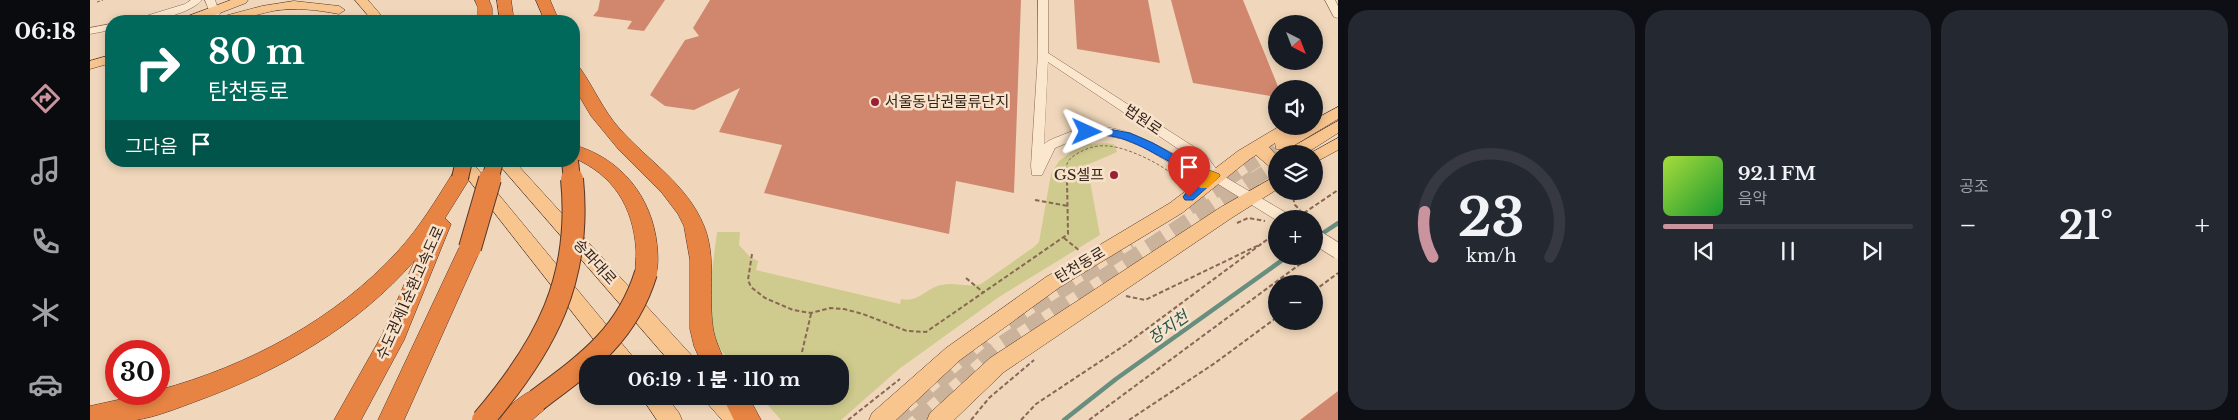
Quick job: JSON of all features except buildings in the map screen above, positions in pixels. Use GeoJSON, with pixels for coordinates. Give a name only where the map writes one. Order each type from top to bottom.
{"type":"FeatureCollection","features":[{"type":"Feature","properties":{"kind":"highway"},"geometry":{"type":"LineString","coordinates":[[482,0],[485,15]]}},
{"type":"Feature","properties":{"kind":"highway"},"geometry":{"type":"LineString","coordinates":[[504,0],[506,15]]}},
{"type":"Feature","properties":{"kind":"highway"},"geometry":{"type":"LineString","coordinates":[[542,0],[544,15]]}},
{"type":"Feature","properties":{"kind":"highway"},"geometry":{"type":"LineString","coordinates":[[542,0],[549,15]]}},
{"type":"Feature","properties":{"kind":"highway"},"geometry":{"type":"LineString","coordinates":[[580,84],[585,94],[609,128],[670,189],[692,220],[700,252],[700,328],[709,355]]}},
{"type":"Feature","properties":{"kind":"highway"},"geometry":{"type":"LineString","coordinates":[[513,420],[577,371],[614,335],[633,307],[646,273],[648,250],[646,232],[642,215],[632,196],[608,170],[580,154]]}},
{"type":"Feature","properties":{"kind":"highway"},"geometry":{"type":"LineString","coordinates":[[90,418],[119,413],[193,393],[231,378],[287,349],[343,312],[398,264],[432,222],[462,167]]}},
{"type":"Feature","properties":{"kind":"highway","name":"수도권제1순환고속도로"},"geometry":{"type":"LineString","coordinates":[[347,420],[392,340],[462,167]]}},
{"type":"Feature","properties":{"kind":"highway"},"geometry":{"type":"LineString","coordinates":[[391,420],[470,248],[493,167]]}},
{"type":"Feature","properties":{"kind":"highway"},"geometry":{"type":"LineString","coordinates":[[482,420],[520,374],[541,342],[554,316],[566,283],[572,256],[575,226],[574,187],[571,167]]}},
{"type":"Feature","properties":{"kind":"highway"},"geometry":{"type":"LineString","coordinates":[[739,405],[748,420]]}},
{"type":"Feature","properties":{"kind":"main road"},"geometry":{"type":"LineString","coordinates":[[217,13],[242,0]]}},
{"type":"Feature","properties":{"kind":"main road"},"geometry":{"type":"LineString","coordinates":[[217,13],[270,0]]}},
{"type":"Feature","properties":{"kind":"main road"},"geometry":{"type":"LineString","coordinates":[[361,0],[375,15]]}},
{"type":"Feature","properties":{"kind":"main road"},"geometry":{"type":"LineString","coordinates":[[217,13],[282,6],[335,5],[343,15]]}},
{"type":"Feature","properties":{"kind":"main road"},"geometry":{"type":"LineString","coordinates":[[1323,109],[1338,100]]}},
{"type":"Feature","properties":{"kind":"main road","name":"탄천동로"},"geometry":{"type":"LineString","coordinates":[[1283,145],[1338,112]]}},
{"type":"Feature","properties":{"kind":"main road"},"geometry":{"type":"LineString","coordinates":[[1307,145],[1338,126]]}},
{"type":"Feature","properties":{"kind":"main road","name":"탄천동로"},"geometry":{"type":"LineString","coordinates":[[1277,145],[1285,135]]}},
{"type":"Feature","properties":{"kind":"main road"},"geometry":{"type":"LineString","coordinates":[[1323,152],[1338,143]]}},
{"type":"Feature","properties":{"kind":"main road","name":"탄천동로"},"geometry":{"type":"LineString","coordinates":[[880,420],[953,354],[1053,282],[1176,208],[1244,155],[1268,152]]}},
{"type":"Feature","properties":{"kind":"main road"},"geometry":{"type":"LineString","coordinates":[[462,167],[619,355]]}},
{"type":"Feature","properties":{"kind":"main road","name":"송파대로"},"geometry":{"type":"LineString","coordinates":[[509,167],[678,355]]}},
{"type":"Feature","properties":{"kind":"main road"},"geometry":{"type":"LineString","coordinates":[[938,420],[997,364],[1227,212],[1268,187]]}},
{"type":"Feature","properties":{"kind":"main road"},"geometry":{"type":"LineString","coordinates":[[659,405],[671,420]]}},
{"type":"Feature","properties":{"kind":"main road"},"geometry":{"type":"LineString","coordinates":[[724,405],[737,420]]}},
{"type":"Feature","properties":{"kind":"street"},"geometry":{"type":"LineString","coordinates":[[1043,0],[1043,54],[1037,172],[1050,145],[1076,134],[1098,130],[1126,136],[1149,145],[1180,163],[1215,176]]}},
{"type":"Feature","properties":{"kind":"street"},"geometry":{"type":"LineString","coordinates":[[1330,0],[1338,15]]}},
{"type":"Feature","properties":{"kind":"street"},"geometry":{"type":"LineString","coordinates":[[90,31],[105,28]]}},
{"type":"Feature","properties":{"kind":"street","name":"법원로"},"geometry":{"type":"LineString","coordinates":[[1043,54],[1200,157],[1215,176],[1270,210]]}},
{"type":"Feature","properties":{"kind":"street"},"geometry":{"type":"LineString","coordinates":[[1323,242],[1338,251]]}},
{"type":"Feature","properties":{"kind":"lane"},"geometry":{"type":"LineString","coordinates":[[160,15],[189,6],[197,0]]}},
{"type":"Feature","properties":{"kind":"path"},"geometry":{"type":"LineString","coordinates":[[97,2],[104,0]]}},
{"type":"Feature","properties":{"kind":"path"},"geometry":{"type":"LineString","coordinates":[[752,254],[747,279],[752,290],[760,296],[791,309],[811,314],[840,308],[854,311],[901,331],[926,332],[1064,238],[1069,232],[1067,162],[1084,151],[1111,146],[1118,148],[1167,170],[1177,178],[1181,189]]}},
{"type":"Feature","properties":{"kind":"path"},"geometry":{"type":"LineString","coordinates":[[1309,210],[1338,190]]}},
{"type":"Feature","properties":{"kind":"path"},"geometry":{"type":"LineString","coordinates":[[1035,200],[1068,206]]}},
{"type":"Feature","properties":{"kind":"path"},"geometry":{"type":"LineString","coordinates":[[1294,200],[1295,205],[1300,210]]}},
{"type":"Feature","properties":{"kind":"path"},"geometry":{"type":"LineString","coordinates":[[1237,223],[1248,218],[1268,222]]}},
{"type":"Feature","properties":{"kind":"path"},"geometry":{"type":"LineString","coordinates":[[1064,238],[1081,251]]}},
{"type":"Feature","properties":{"kind":"path"},"geometry":{"type":"LineString","coordinates":[[1021,420],[1036,404],[1125,345],[1268,240]]}},
{"type":"Feature","properties":{"kind":"path"},"geometry":{"type":"LineString","coordinates":[[1131,292],[1126,296],[1145,300],[1265,242]]}},
{"type":"Feature","properties":{"kind":"path"},"geometry":{"type":"LineString","coordinates":[[1089,420],[1299,265]]}},
{"type":"Feature","properties":{"kind":"path"},"geometry":{"type":"LineString","coordinates":[[1323,284],[1338,273]]}},
{"type":"Feature","properties":{"kind":"path"},"geometry":{"type":"LineString","coordinates":[[966,278],[984,293]]}},
{"type":"Feature","properties":{"kind":"path"},"geometry":{"type":"LineString","coordinates":[[802,352],[811,314]]}},
{"type":"Feature","properties":{"kind":"path"},"geometry":{"type":"LineString","coordinates":[[1129,420],[1215,363],[1268,324]]}},
{"type":"Feature","properties":{"kind":"path"},"geometry":{"type":"LineString","coordinates":[[970,420],[989,398],[1037,357]]}},
{"type":"Feature","properties":{"kind":"shaded area"},"geometry":{"type":"Polygon","coordinates":[[[1089,144],[1114,144],[1117,152],[1087,165],[1100,235],[999,297],[899,369],[841,420],[781,420],[768,405],[849,405],[849,355],[725,355],[714,341],[708,303],[717,232],[740,232],[739,245],[751,258],[758,261],[756,270],[900,304],[901,299],[913,299],[941,285],[981,284],[1034,247],[1039,242],[1051,174],[1059,161],[1071,152],[1089,144]]]}},
{"type":"Feature","properties":{"kind":"waterway","name":"장지천"},"geometry":{"type":"LineString","coordinates":[[1323,233],[1338,223]]}},
{"type":"Feature","properties":{"kind":"waterway","name":"장지천"},"geometry":{"type":"LineString","coordinates":[[1064,420],[1116,379],[1275,265]]}},
{"type":"Feature","properties":{"kind":"tunnel"},"geometry":{"type":"LineString","coordinates":[[1227,180],[1268,153]]}},
{"type":"Feature","properties":{"kind":"tunnel"},"geometry":{"type":"LineString","coordinates":[[1253,180],[1268,170]]}},
{"type":"Feature","properties":{"kind":"tunnel"},"geometry":{"type":"LineString","coordinates":[[1188,206],[1229,179]]}},
{"type":"Feature","properties":{"kind":"tunnel"},"geometry":{"type":"LineString","coordinates":[[916,420],[1000,347],[1255,179]]}},
{"type":"Feature","properties":{"kind":"tunnel"},"geometry":{"type":"LineString","coordinates":[[1008,323],[1131,243]]}},
{"type":"Feature","properties":{"kind":"tunnel"},"geometry":{"type":"LineString","coordinates":[[893,420],[985,339]]}},
{"type":"Feature","properties":{"kind":"slow traffic"},"geometry":{"type":"LineString","coordinates":[[1196,169],[1215,176],[1204,185]]}},
{"type":"Feature","properties":{"kind":"place","name":"서울동남권물류단지"},"geometry":{"type":"Point","coordinates":[875,102]}},
{"type":"Feature","properties":{"kind":"place","name":"GS셀프"},"geometry":{"type":"Point","coordinates":[1114,175]}},
{"type":"Feature","properties":{"kind":"route"},"geometry":{"type":"LineString","coordinates":[[1087,132],[1098,130],[1126,136],[1149,145],[1180,163],[1215,176],[1189,197]]}}]}
